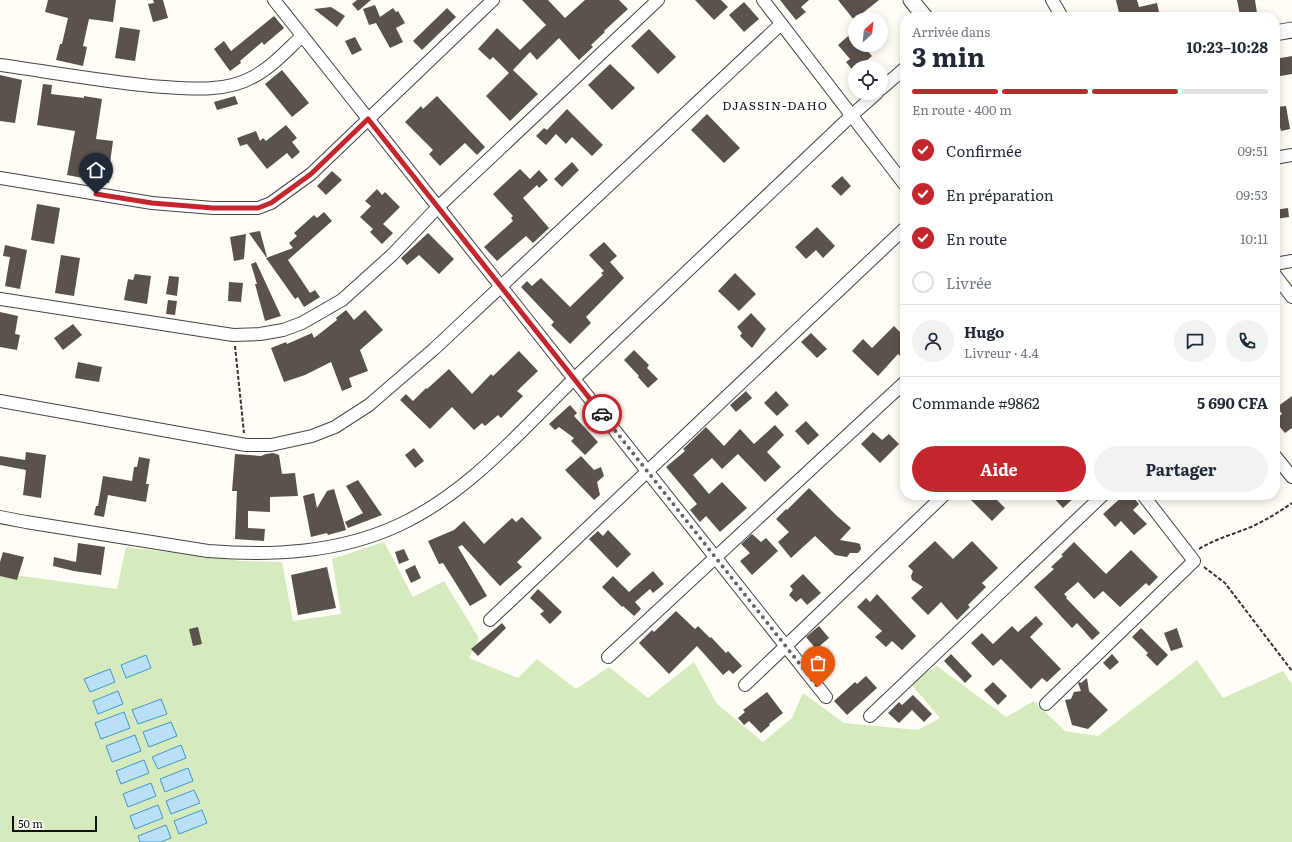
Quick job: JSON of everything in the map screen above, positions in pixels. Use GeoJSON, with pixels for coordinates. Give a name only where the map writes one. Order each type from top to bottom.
{"type":"FeatureCollection","features":[{"type":"Feature","properties":{"kind":"street"},"geometry":{"type":"LineString","coordinates":[[274,0],[826,697]]}},
{"type":"Feature","properties":{"kind":"street"},"geometry":{"type":"LineString","coordinates":[[0,178],[152,203],[213,208],[258,208],[271,203],[311,174],[493,0]]}},
{"type":"Feature","properties":{"kind":"street"},"geometry":{"type":"LineString","coordinates":[[0,299],[234,335],[260,334],[283,330],[307,320],[342,300],[392,255],[438,207],[658,0]]}},
{"type":"Feature","properties":{"kind":"street"},"geometry":{"type":"LineString","coordinates":[[763,0],[900,178]]}},
{"type":"Feature","properties":{"kind":"street"},"geometry":{"type":"LineString","coordinates":[[911,0],[921,12]]}},
{"type":"Feature","properties":{"kind":"street"},"geometry":{"type":"LineString","coordinates":[[1052,0],[1059,12]]}},
{"type":"Feature","properties":{"kind":"street"},"geometry":{"type":"LineString","coordinates":[[0,401],[246,445],[271,445],[294,441],[335,427],[369,405],[434,349],[781,24]]}},
{"type":"Feature","properties":{"kind":"street"},"geometry":{"type":"LineString","coordinates":[[1280,32],[1292,30]]}},
{"type":"Feature","properties":{"kind":"street"},"geometry":{"type":"LineString","coordinates":[[0,65],[121,83],[191,89],[217,88],[236,85],[253,77],[275,61],[302,36]]}},
{"type":"Feature","properties":{"kind":"street"},"geometry":{"type":"LineString","coordinates":[[888,83],[900,72]]}},
{"type":"Feature","properties":{"kind":"street"},"geometry":{"type":"LineString","coordinates":[[0,517],[215,552],[301,552],[368,537],[397,526],[424,513],[482,469],[574,379],[869,100]]}},
{"type":"Feature","properties":{"kind":"street"},"geometry":{"type":"LineString","coordinates":[[1280,157],[1292,155]]}},
{"type":"Feature","properties":{"kind":"street"},"geometry":{"type":"LineString","coordinates":[[490,620],[900,233]]}},
{"type":"Feature","properties":{"kind":"street"},"geometry":{"type":"LineString","coordinates":[[1280,263],[1292,261]]}},
{"type":"Feature","properties":{"kind":"street"},"geometry":{"type":"LineString","coordinates":[[1280,281],[1292,297]]}},
{"type":"Feature","properties":{"kind":"street"},"geometry":{"type":"LineString","coordinates":[[608,657],[900,387]]}},
{"type":"Feature","properties":{"kind":"street"},"geometry":{"type":"LineString","coordinates":[[1280,461],[1290,472]]}},
{"type":"Feature","properties":{"kind":"street"},"geometry":{"type":"LineString","coordinates":[[744,685],[939,500]]}},
{"type":"Feature","properties":{"kind":"street"},"geometry":{"type":"LineString","coordinates":[[870,716],[1098,500]]}},
{"type":"Feature","properties":{"kind":"street"},"geometry":{"type":"LineString","coordinates":[[1046,704],[1192,558],[1148,500]]}},
{"type":"Feature","properties":{"kind":"path"},"geometry":{"type":"LineString","coordinates":[[234,335],[246,445]]}},
{"type":"Feature","properties":{"kind":"path"},"geometry":{"type":"LineString","coordinates":[[1292,503],[1269,518],[1210,542],[1192,558],[1225,584],[1292,671]]}},
{"type":"Feature","properties":{"kind":"green space"},"geometry":{"type":"Polygon","coordinates":[[[384,542],[413,597],[444,581],[479,638],[469,658],[518,678],[537,659],[576,689],[609,667],[648,698],[694,662],[717,704],[763,742],[792,718],[803,693],[844,723],[918,730],[940,718],[910,683],[937,666],[1006,717],[1034,701],[1065,731],[1098,736],[1197,660],[1223,698],[1283,671],[1292,684],[1292,842],[161,842],[171,838],[138,836],[140,842],[0,842],[0,573],[117,589],[126,547],[241,561],[282,562],[293,621],[341,614],[332,559],[384,542]]]}},
{"type":"Feature","properties":{"kind":"water"},"geometry":{"type":"Polygon","coordinates":[[[146,655],[151,668],[126,678],[121,665],[146,655]]]}},
{"type":"Feature","properties":{"kind":"water"},"geometry":{"type":"Polygon","coordinates":[[[110,669],[115,682],[90,692],[84,679],[110,669]]]}},
{"type":"Feature","properties":{"kind":"water"},"geometry":{"type":"Polygon","coordinates":[[[118,691],[123,704],[98,714],[93,701],[118,691]]]}},
{"type":"Feature","properties":{"kind":"water"},"geometry":{"type":"Polygon","coordinates":[[[161,699],[167,714],[138,724],[132,710],[161,699]]]}},
{"type":"Feature","properties":{"kind":"water"},"geometry":{"type":"Polygon","coordinates":[[[124,712],[130,728],[101,739],[95,723],[124,712]]]}},
{"type":"Feature","properties":{"kind":"water"},"geometry":{"type":"Polygon","coordinates":[[[171,722],[177,736],[149,747],[143,732],[171,722]]]}},
{"type":"Feature","properties":{"kind":"water"},"geometry":{"type":"Polygon","coordinates":[[[135,735],[141,751],[112,762],[106,746],[135,735]]]}},
{"type":"Feature","properties":{"kind":"water"},"geometry":{"type":"Polygon","coordinates":[[[181,745],[186,758],[158,769],[152,757],[181,745]]]}},
{"type":"Feature","properties":{"kind":"water"},"geometry":{"type":"Polygon","coordinates":[[[144,760],[149,773],[121,784],[116,771],[144,760]]]}},
{"type":"Feature","properties":{"kind":"water"},"geometry":{"type":"Polygon","coordinates":[[[188,768],[193,781],[165,792],[160,779],[188,768]]]}},
{"type":"Feature","properties":{"kind":"water"},"geometry":{"type":"Polygon","coordinates":[[[151,783],[156,796],[128,807],[123,794],[151,783]]]}},
{"type":"Feature","properties":{"kind":"water"},"geometry":{"type":"Polygon","coordinates":[[[194,790],[200,803],[171,814],[166,801],[194,790]]]}},
{"type":"Feature","properties":{"kind":"water"},"geometry":{"type":"Polygon","coordinates":[[[158,805],[163,818],[135,829],[130,816],[158,805]]]}},
{"type":"Feature","properties":{"kind":"water"},"geometry":{"type":"Polygon","coordinates":[[[202,810],[207,823],[179,834],[174,821],[202,810]]]}},
{"type":"Feature","properties":{"kind":"water"},"geometry":{"type":"Polygon","coordinates":[[[166,825],[171,838],[161,842],[140,842],[138,836],[166,825]]]}},
{"type":"Feature","properties":{"kind":"building"},"geometry":{"type":"Polygon","coordinates":[[[48,0],[116,0],[113,22],[89,19],[83,46],[87,47],[83,66],[56,60],[60,44],[62,44],[68,18],[45,12],[48,0]]]}},
{"type":"Feature","properties":{"kind":"building"},"geometry":{"type":"Polygon","coordinates":[[[153,0],[163,0],[168,18],[153,22],[148,4],[154,3],[153,0]]]}},
{"type":"Feature","properties":{"kind":"building"},"geometry":{"type":"Polygon","coordinates":[[[357,0],[371,0],[358,11],[352,4],[357,0]]]}},
{"type":"Feature","properties":{"kind":"building"},"geometry":{"type":"Polygon","coordinates":[[[522,0],[548,0],[565,18],[585,0],[619,0],[628,9],[604,31],[605,32],[591,45],[593,47],[579,60],[559,38],[537,60],[530,52],[513,70],[538,94],[510,121],[486,96],[509,73],[493,57],[490,60],[478,49],[497,28],[520,50],[546,25],[522,0]]]}},
{"type":"Feature","properties":{"kind":"building"},"geometry":{"type":"Polygon","coordinates":[[[695,0],[721,0],[728,7],[714,20],[695,0]]]}},
{"type":"Feature","properties":{"kind":"building"},"geometry":{"type":"Polygon","coordinates":[[[780,0],[809,0],[801,7],[806,12],[796,20],[780,0]]]}},
{"type":"Feature","properties":{"kind":"building"},"geometry":{"type":"Polygon","coordinates":[[[838,0],[879,0],[864,12],[848,12],[838,0]]]}},
{"type":"Feature","properties":{"kind":"building"},"geometry":{"type":"Polygon","coordinates":[[[1116,0],[1137,0],[1139,7],[1157,3],[1159,12],[1119,12],[1116,0]]]}},
{"type":"Feature","properties":{"kind":"building"},"geometry":{"type":"Polygon","coordinates":[[[1237,0],[1255,0],[1257,12],[1239,12],[1237,0]]]}},
{"type":"Feature","properties":{"kind":"building"},"geometry":{"type":"Polygon","coordinates":[[[744,2],[759,19],[744,32],[729,15],[744,2]]]}},
{"type":"Feature","properties":{"kind":"building"},"geometry":{"type":"Polygon","coordinates":[[[375,5],[380,17],[393,8],[396,12],[398,11],[405,23],[396,28],[403,42],[390,48],[376,23],[369,25],[363,9],[375,5]]]}},
{"type":"Feature","properties":{"kind":"building"},"geometry":{"type":"Polygon","coordinates":[[[331,7],[345,16],[337,27],[314,9],[331,7]]]}},
{"type":"Feature","properties":{"kind":"building"},"geometry":{"type":"Polygon","coordinates":[[[447,8],[456,17],[422,50],[413,41],[447,8]]]}},
{"type":"Feature","properties":{"kind":"building"},"geometry":{"type":"Polygon","coordinates":[[[274,16],[284,28],[264,45],[262,42],[240,61],[241,63],[230,71],[214,49],[224,41],[231,51],[274,16]]]}},
{"type":"Feature","properties":{"kind":"building"},"geometry":{"type":"Polygon","coordinates":[[[120,27],[140,30],[135,61],[115,58],[120,27]]]}},
{"type":"Feature","properties":{"kind":"building"},"geometry":{"type":"Polygon","coordinates":[[[649,29],[676,57],[658,74],[631,46],[649,29]]]}},
{"type":"Feature","properties":{"kind":"building"},"geometry":{"type":"Polygon","coordinates":[[[848,36],[848,52],[868,52],[872,56],[867,60],[849,60],[850,59],[838,45],[848,36]]]}},
{"type":"Feature","properties":{"kind":"building"},"geometry":{"type":"Polygon","coordinates":[[[355,37],[362,50],[352,55],[345,41],[355,37]]]}},
{"type":"Feature","properties":{"kind":"building"},"geometry":{"type":"Polygon","coordinates":[[[1292,56],[1292,74],[1280,76],[1280,58],[1292,56]]]}},
{"type":"Feature","properties":{"kind":"building"},"geometry":{"type":"Polygon","coordinates":[[[610,64],[635,88],[612,110],[588,85],[610,64]]]}},
{"type":"Feature","properties":{"kind":"building"},"geometry":{"type":"Polygon","coordinates":[[[282,70],[309,103],[292,117],[265,84],[282,70]]]}},
{"type":"Feature","properties":{"kind":"building"},"geometry":{"type":"Polygon","coordinates":[[[0,75],[22,80],[15,123],[0,121],[0,75]]]}},
{"type":"Feature","properties":{"kind":"building"},"geometry":{"type":"Polygon","coordinates":[[[43,84],[52,85],[51,94],[84,98],[84,96],[102,99],[96,139],[113,141],[109,170],[111,170],[109,183],[67,175],[75,131],[37,125],[43,84]]]}},
{"type":"Feature","properties":{"kind":"building"},"geometry":{"type":"Polygon","coordinates":[[[235,96],[238,104],[217,110],[214,102],[235,96]]]}},
{"type":"Feature","properties":{"kind":"building"},"geometry":{"type":"Polygon","coordinates":[[[437,96],[485,147],[477,155],[465,143],[440,166],[429,154],[433,150],[405,122],[421,106],[423,109],[437,96]]]}},
{"type":"Feature","properties":{"kind":"building"},"geometry":{"type":"Polygon","coordinates":[[[1286,106],[1290,129],[1281,131],[1280,107],[1286,106]]]}},
{"type":"Feature","properties":{"kind":"building"},"geometry":{"type":"Polygon","coordinates":[[[567,109],[603,145],[592,156],[572,137],[566,144],[556,134],[546,145],[536,136],[544,128],[547,130],[567,109]]]}},
{"type":"Feature","properties":{"kind":"building"},"geometry":{"type":"Polygon","coordinates":[[[707,114],[740,148],[724,163],[691,130],[707,114]]]}},
{"type":"Feature","properties":{"kind":"building"},"geometry":{"type":"Polygon","coordinates":[[[286,125],[297,138],[292,142],[300,152],[292,159],[287,153],[267,169],[247,144],[240,146],[237,138],[256,131],[260,141],[263,138],[266,141],[286,125]]]}},
{"type":"Feature","properties":{"kind":"building"},"geometry":{"type":"Polygon","coordinates":[[[572,162],[579,170],[562,187],[554,179],[572,162]]]}},
{"type":"Feature","properties":{"kind":"building"},"geometry":{"type":"Polygon","coordinates":[[[520,169],[530,179],[539,170],[548,180],[539,188],[537,185],[523,198],[549,228],[533,243],[526,236],[497,261],[484,247],[513,221],[511,218],[513,216],[493,194],[520,169]]]}},
{"type":"Feature","properties":{"kind":"building"},"geometry":{"type":"Polygon","coordinates":[[[332,171],[342,180],[326,195],[317,186],[332,171]]]}},
{"type":"Feature","properties":{"kind":"building"},"geometry":{"type":"Polygon","coordinates":[[[842,176],[851,186],[841,196],[831,186],[842,176]]]}},
{"type":"Feature","properties":{"kind":"building"},"geometry":{"type":"Polygon","coordinates":[[[377,189],[382,195],[385,192],[400,207],[383,224],[393,233],[382,244],[370,232],[373,229],[360,217],[371,206],[365,201],[377,189]]]}},
{"type":"Feature","properties":{"kind":"building"},"geometry":{"type":"Polygon","coordinates":[[[37,204],[60,208],[54,244],[31,240],[37,204]]]}},
{"type":"Feature","properties":{"kind":"building"},"geometry":{"type":"Polygon","coordinates":[[[1288,208],[1289,217],[1280,218],[1280,209],[1288,208]]]}},
{"type":"Feature","properties":{"kind":"building"},"geometry":{"type":"Polygon","coordinates":[[[324,212],[332,221],[288,260],[310,293],[315,290],[320,297],[304,307],[298,297],[295,299],[266,258],[293,248],[289,243],[297,236],[294,233],[314,215],[317,218],[324,212]]]}},
{"type":"Feature","properties":{"kind":"building"},"geometry":{"type":"Polygon","coordinates":[[[817,227],[835,246],[823,258],[816,250],[806,259],[795,247],[817,227]]]}},
{"type":"Feature","properties":{"kind":"building"},"geometry":{"type":"Polygon","coordinates":[[[260,231],[267,257],[249,233],[260,231]]]}},
{"type":"Feature","properties":{"kind":"building"},"geometry":{"type":"Polygon","coordinates":[[[428,233],[454,259],[439,274],[419,255],[407,265],[401,258],[428,233]]]}},
{"type":"Feature","properties":{"kind":"building"},"geometry":{"type":"Polygon","coordinates":[[[246,234],[244,259],[234,261],[230,237],[246,234]]]}},
{"type":"Feature","properties":{"kind":"building"},"geometry":{"type":"Polygon","coordinates":[[[604,242],[617,256],[610,262],[624,278],[586,317],[591,323],[570,344],[551,325],[554,322],[521,287],[527,281],[532,286],[541,278],[570,307],[603,275],[601,273],[604,271],[589,255],[604,242]]]}},
{"type":"Feature","properties":{"kind":"building"},"geometry":{"type":"Polygon","coordinates":[[[5,245],[27,250],[20,289],[5,286],[10,257],[3,256],[5,245]]]}},
{"type":"Feature","properties":{"kind":"building"},"geometry":{"type":"Polygon","coordinates":[[[61,255],[80,258],[74,296],[55,293],[61,255]]]}},
{"type":"Feature","properties":{"kind":"building"},"geometry":{"type":"Polygon","coordinates":[[[256,262],[281,316],[265,321],[251,264],[256,262]]]}},
{"type":"Feature","properties":{"kind":"building"},"geometry":{"type":"Polygon","coordinates":[[[735,273],[756,294],[739,311],[718,291],[735,273]]]}},
{"type":"Feature","properties":{"kind":"building"},"geometry":{"type":"Polygon","coordinates":[[[135,274],[151,276],[147,304],[124,300],[128,279],[133,280],[135,274]]]}},
{"type":"Feature","properties":{"kind":"building"},"geometry":{"type":"Polygon","coordinates":[[[169,276],[179,277],[177,296],[166,294],[169,276]]]}},
{"type":"Feature","properties":{"kind":"building"},"geometry":{"type":"Polygon","coordinates":[[[229,282],[243,283],[241,302],[228,301],[229,282]]]}},
{"type":"Feature","properties":{"kind":"building"},"geometry":{"type":"Polygon","coordinates":[[[168,300],[177,301],[175,315],[166,314],[168,300]]]}},
{"type":"Feature","properties":{"kind":"building"},"geometry":{"type":"Polygon","coordinates":[[[346,310],[354,320],[365,310],[383,330],[360,350],[368,371],[349,378],[352,387],[342,391],[331,362],[305,375],[284,382],[271,348],[286,342],[287,344],[312,333],[314,338],[337,320],[336,318],[346,310]]]}},
{"type":"Feature","properties":{"kind":"building"},"geometry":{"type":"Polygon","coordinates":[[[0,312],[18,316],[15,334],[20,335],[17,350],[0,347],[0,312]]]}},
{"type":"Feature","properties":{"kind":"building"},"geometry":{"type":"Polygon","coordinates":[[[751,313],[766,329],[752,348],[740,336],[742,333],[737,327],[751,313]]]}},
{"type":"Feature","properties":{"kind":"building"},"geometry":{"type":"Polygon","coordinates":[[[73,324],[82,335],[63,350],[54,338],[73,324]]]}},
{"type":"Feature","properties":{"kind":"building"},"geometry":{"type":"Polygon","coordinates":[[[894,326],[900,332],[900,356],[898,354],[878,376],[852,351],[863,339],[872,348],[894,326]]]}},
{"type":"Feature","properties":{"kind":"building"},"geometry":{"type":"Polygon","coordinates":[[[811,333],[827,349],[817,358],[801,342],[811,333]]]}},
{"type":"Feature","properties":{"kind":"building"},"geometry":{"type":"Polygon","coordinates":[[[634,350],[649,365],[647,368],[658,379],[648,388],[624,360],[634,350]]]}},
{"type":"Feature","properties":{"kind":"building"},"geometry":{"type":"Polygon","coordinates":[[[519,351],[538,371],[517,391],[523,396],[501,418],[498,415],[485,426],[482,423],[474,430],[452,407],[430,429],[400,400],[406,394],[413,401],[449,369],[472,394],[491,374],[493,376],[519,351]]]}},
{"type":"Feature","properties":{"kind":"building"},"geometry":{"type":"Polygon","coordinates":[[[78,362],[102,367],[99,382],[75,378],[78,362]]]}},
{"type":"Feature","properties":{"kind":"building"},"geometry":{"type":"Polygon","coordinates":[[[746,391],[752,398],[736,412],[730,405],[746,391]]]}},
{"type":"Feature","properties":{"kind":"building"},"geometry":{"type":"Polygon","coordinates":[[[776,391],[789,405],[777,416],[764,403],[776,391]]]}},
{"type":"Feature","properties":{"kind":"building"},"geometry":{"type":"Polygon","coordinates":[[[1292,396],[1292,428],[1285,433],[1280,427],[1280,415],[1282,414],[1280,411],[1280,405],[1292,396]]]}},
{"type":"Feature","properties":{"kind":"building"},"geometry":{"type":"Polygon","coordinates":[[[570,405],[577,413],[574,416],[598,442],[585,455],[571,441],[574,438],[559,427],[555,430],[549,424],[570,405]]]}},
{"type":"Feature","properties":{"kind":"building"},"geometry":{"type":"Polygon","coordinates":[[[806,421],[819,435],[808,445],[795,431],[806,421]]]}},
{"type":"Feature","properties":{"kind":"building"},"geometry":{"type":"Polygon","coordinates":[[[775,425],[784,435],[767,452],[781,467],[765,482],[738,454],[722,469],[712,458],[693,475],[709,494],[722,482],[747,508],[720,532],[706,516],[700,522],[690,510],[697,504],[666,467],[685,451],[683,449],[706,427],[724,446],[740,429],[754,444],[775,425]]]}},
{"type":"Feature","properties":{"kind":"building"},"geometry":{"type":"Polygon","coordinates":[[[873,432],[882,440],[889,434],[899,444],[880,463],[861,444],[873,432]]]}},
{"type":"Feature","properties":{"kind":"building"},"geometry":{"type":"Polygon","coordinates":[[[414,448],[424,461],[415,468],[405,455],[414,448]]]}},
{"type":"Feature","properties":{"kind":"building"},"geometry":{"type":"Polygon","coordinates":[[[26,452],[46,455],[41,498],[23,495],[26,470],[0,465],[0,456],[25,460],[26,452]]]}},
{"type":"Feature","properties":{"kind":"building"},"geometry":{"type":"Polygon","coordinates":[[[273,453],[279,455],[282,474],[295,473],[298,496],[270,497],[270,512],[248,511],[248,528],[265,529],[264,541],[235,539],[237,491],[232,491],[235,454],[261,456],[273,453]]]}},
{"type":"Feature","properties":{"kind":"building"},"geometry":{"type":"Polygon","coordinates":[[[581,456],[594,470],[601,467],[604,476],[597,482],[600,495],[594,500],[565,470],[581,456]]]}},
{"type":"Feature","properties":{"kind":"building"},"geometry":{"type":"Polygon","coordinates":[[[139,457],[150,459],[146,484],[149,484],[146,502],[108,495],[104,517],[94,515],[96,506],[98,506],[103,476],[132,481],[134,467],[137,467],[139,457]]]}},
{"type":"Feature","properties":{"kind":"building"},"geometry":{"type":"Polygon","coordinates":[[[358,480],[382,515],[348,528],[345,522],[363,513],[346,486],[358,480]]]}},
{"type":"Feature","properties":{"kind":"building"},"geometry":{"type":"Polygon","coordinates":[[[809,488],[851,528],[840,540],[860,544],[861,549],[858,553],[850,553],[847,557],[835,555],[815,536],[791,558],[778,542],[789,532],[776,519],[809,488]]]}},
{"type":"Feature","properties":{"kind":"building"},"geometry":{"type":"Polygon","coordinates":[[[334,489],[346,530],[328,535],[327,533],[311,537],[303,496],[314,493],[317,508],[327,491],[334,489]]]}},
{"type":"Feature","properties":{"kind":"building"},"geometry":{"type":"Polygon","coordinates":[[[971,500],[997,500],[1005,508],[992,521],[971,500]]]}},
{"type":"Feature","properties":{"kind":"building"},"geometry":{"type":"Polygon","coordinates":[[[1056,500],[1072,500],[1063,508],[1056,500]]]}},
{"type":"Feature","properties":{"kind":"building"},"geometry":{"type":"Polygon","coordinates":[[[1118,500],[1135,500],[1139,504],[1133,510],[1147,524],[1134,535],[1121,521],[1115,527],[1103,514],[1118,500]]]}},
{"type":"Feature","properties":{"kind":"building"},"geometry":{"type":"Polygon","coordinates":[[[522,517],[542,538],[517,562],[522,567],[500,586],[462,545],[458,547],[487,596],[470,606],[443,563],[439,564],[428,541],[454,530],[464,521],[484,544],[512,518],[516,522],[522,517]]]}},
{"type":"Feature","properties":{"kind":"building"},"geometry":{"type":"Polygon","coordinates":[[[608,530],[631,554],[617,568],[589,539],[598,531],[603,536],[608,530]]]}},
{"type":"Feature","properties":{"kind":"building"},"geometry":{"type":"Polygon","coordinates":[[[752,534],[761,542],[766,538],[778,551],[752,575],[740,561],[750,553],[741,544],[752,534]]]}},
{"type":"Feature","properties":{"kind":"building"},"geometry":{"type":"Polygon","coordinates":[[[935,541],[953,559],[972,541],[998,568],[982,583],[986,587],[968,605],[970,607],[957,620],[941,602],[928,615],[911,598],[923,587],[912,580],[911,576],[913,571],[908,566],[935,541]]]}},
{"type":"Feature","properties":{"kind":"building"},"geometry":{"type":"Polygon","coordinates":[[[1074,542],[1106,574],[1131,550],[1158,577],[1149,586],[1146,583],[1120,607],[1103,591],[1094,599],[1078,582],[1064,594],[1067,597],[1066,598],[1100,633],[1092,640],[1077,623],[1072,628],[1034,587],[1054,569],[1051,567],[1063,556],[1061,555],[1074,542]]]}},
{"type":"Feature","properties":{"kind":"building"},"geometry":{"type":"Polygon","coordinates":[[[78,543],[105,547],[101,575],[53,566],[54,557],[76,562],[78,543]]]}},
{"type":"Feature","properties":{"kind":"building"},"geometry":{"type":"Polygon","coordinates":[[[404,549],[409,560],[399,564],[395,552],[404,549]]]}},
{"type":"Feature","properties":{"kind":"building"},"geometry":{"type":"Polygon","coordinates":[[[3,552],[24,557],[17,580],[0,576],[0,562],[3,552]]]}},
{"type":"Feature","properties":{"kind":"building"},"geometry":{"type":"Polygon","coordinates":[[[415,565],[421,578],[411,583],[405,570],[415,565]]]}},
{"type":"Feature","properties":{"kind":"building"},"geometry":{"type":"Polygon","coordinates":[[[327,567],[336,608],[298,615],[291,575],[327,567]]]}},
{"type":"Feature","properties":{"kind":"building"},"geometry":{"type":"Polygon","coordinates":[[[653,571],[664,584],[653,593],[650,589],[635,602],[641,609],[634,616],[623,606],[622,607],[602,587],[613,576],[629,592],[653,571]]]}},
{"type":"Feature","properties":{"kind":"building"},"geometry":{"type":"Polygon","coordinates":[[[803,574],[821,593],[807,605],[801,598],[796,602],[789,595],[793,590],[790,586],[803,574]]]}},
{"type":"Feature","properties":{"kind":"building"},"geometry":{"type":"Polygon","coordinates":[[[538,589],[562,612],[550,624],[540,614],[544,611],[530,598],[538,589]]]}},
{"type":"Feature","properties":{"kind":"building"},"geometry":{"type":"Polygon","coordinates":[[[877,594],[916,636],[902,650],[892,641],[886,647],[875,637],[882,631],[857,607],[866,598],[870,602],[877,594]]]}},
{"type":"Feature","properties":{"kind":"building"},"geometry":{"type":"Polygon","coordinates":[[[676,611],[695,629],[698,626],[726,653],[728,651],[742,666],[733,674],[729,670],[723,675],[697,646],[669,674],[639,643],[652,630],[654,632],[676,611]]]}},
{"type":"Feature","properties":{"kind":"building"},"geometry":{"type":"Polygon","coordinates":[[[1036,616],[1043,624],[1030,637],[1061,669],[1047,682],[1042,678],[1031,689],[1001,659],[993,666],[971,643],[982,633],[993,644],[1012,626],[1018,632],[1036,616]]]}},
{"type":"Feature","properties":{"kind":"building"},"geometry":{"type":"Polygon","coordinates":[[[502,623],[506,628],[478,656],[471,649],[502,623]]]}},
{"type":"Feature","properties":{"kind":"building"},"geometry":{"type":"Polygon","coordinates":[[[819,626],[829,638],[816,649],[806,637],[819,626]]]}},
{"type":"Feature","properties":{"kind":"building"},"geometry":{"type":"Polygon","coordinates":[[[198,627],[202,644],[193,646],[189,629],[198,627]]]}},
{"type":"Feature","properties":{"kind":"building"},"geometry":{"type":"Polygon","coordinates":[[[1141,628],[1168,655],[1157,666],[1146,655],[1148,653],[1132,637],[1141,628]]]}},
{"type":"Feature","properties":{"kind":"building"},"geometry":{"type":"Polygon","coordinates":[[[1177,628],[1183,647],[1171,651],[1164,633],[1177,628]]]}},
{"type":"Feature","properties":{"kind":"building"},"geometry":{"type":"Polygon","coordinates":[[[951,654],[972,676],[965,683],[944,661],[951,654]]]}},
{"type":"Feature","properties":{"kind":"building"},"geometry":{"type":"Polygon","coordinates":[[[1112,654],[1119,662],[1110,670],[1103,663],[1112,654]]]}},
{"type":"Feature","properties":{"kind":"building"},"geometry":{"type":"Polygon","coordinates":[[[866,676],[877,688],[847,715],[834,701],[855,682],[857,684],[866,676]]]}},
{"type":"Feature","properties":{"kind":"building"},"geometry":{"type":"Polygon","coordinates":[[[1087,678],[1089,691],[1108,710],[1088,729],[1072,725],[1065,700],[1071,699],[1074,692],[1081,691],[1078,683],[1081,683],[1087,678]]]}},
{"type":"Feature","properties":{"kind":"building"},"geometry":{"type":"Polygon","coordinates":[[[993,682],[1007,696],[998,705],[984,690],[993,682]]]}},
{"type":"Feature","properties":{"kind":"building"},"geometry":{"type":"Polygon","coordinates":[[[767,692],[783,713],[769,724],[770,725],[761,733],[749,721],[744,725],[738,718],[745,712],[743,710],[767,692]]]}},
{"type":"Feature","properties":{"kind":"building"},"geometry":{"type":"Polygon","coordinates":[[[913,695],[932,714],[924,722],[912,710],[899,723],[888,713],[899,702],[902,705],[913,695]]]}},
{"type":"Feature","properties":{"kind":"way so far"},"geometry":{"type":"LineString","coordinates":[[602,414],[818,687]]}},
{"type":"Feature","properties":{"kind":"district","name":"DJASSIN-DAHO"},"geometry":{"type":"Point","coordinates":[775,105]}},
{"type":"Feature","properties":{"kind":"route"},"geometry":{"type":"LineString","coordinates":[[96,194],[152,203],[213,208],[258,208],[271,203],[290,191],[311,174],[368,119],[602,414]]}}]}
